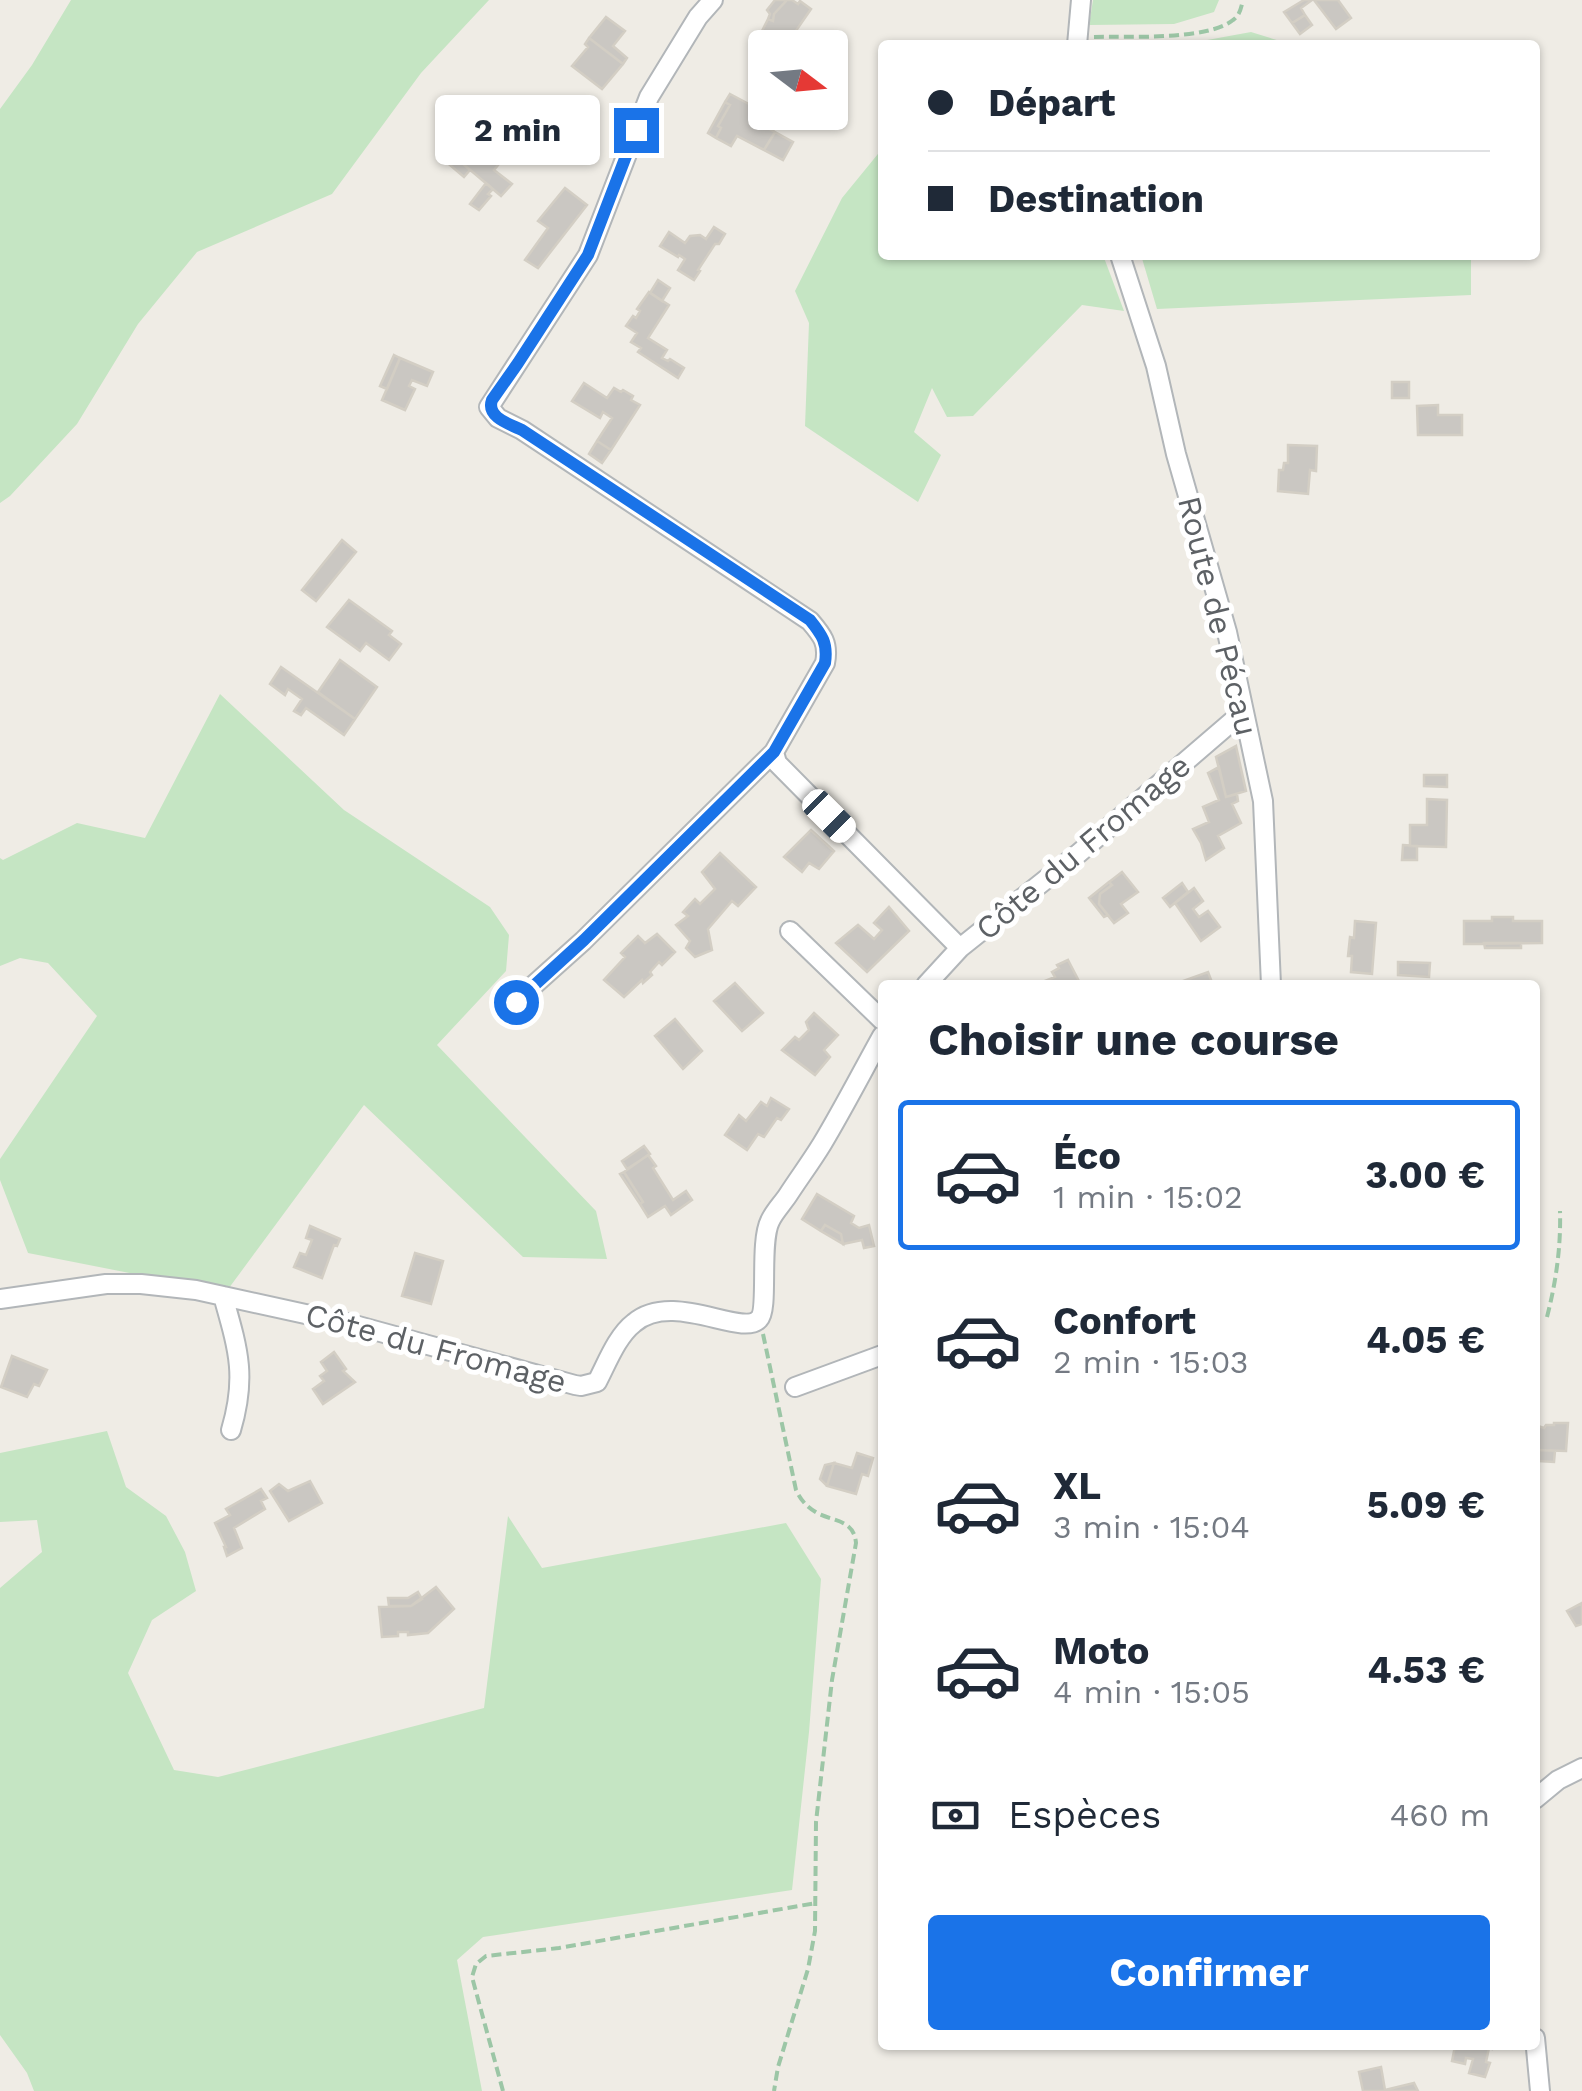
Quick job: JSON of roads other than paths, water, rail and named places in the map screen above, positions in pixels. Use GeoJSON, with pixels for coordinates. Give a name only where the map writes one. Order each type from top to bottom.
{"type":"FeatureCollection","features":[{"type":"Feature","properties":{"kind":"street"},"geometry":{"type":"LineString","coordinates":[[516,1002],[774,752],[825,663],[824,638],[810,620],[498,418],[490,406],[588,255],[649,96],[698,17],[713,0]]}},
{"type":"Feature","properties":{"kind":"street"},"geometry":{"type":"LineString","coordinates":[[1077,40],[1081,0]]}},
{"type":"Feature","properties":{"kind":"street","name":"Route de Pécau"},"geometry":{"type":"LineString","coordinates":[[1122,260],[1156,366],[1176,454],[1228,632],[1262,801],[1271,980]]}},
{"type":"Feature","properties":{"kind":"street","name":"Côte du Fromage"},"geometry":{"type":"LineString","coordinates":[[931,980],[960,948],[1080,854],[1243,712]]}},
{"type":"Feature","properties":{"kind":"street"},"geometry":{"type":"LineString","coordinates":[[774,752],[777,763],[960,948]]}},
{"type":"Feature","properties":{"kind":"street"},"geometry":{"type":"LineString","coordinates":[[790,931],[878,1016]]}},
{"type":"Feature","properties":{"kind":"street","name":"Côte du Fromage"},"geometry":{"type":"LineString","coordinates":[[0,1299],[106,1284],[141,1284],[223,1296],[351,1324],[581,1386],[598,1382],[631,1324],[651,1312],[682,1311],[737,1323],[760,1319],[763,1244],[770,1221],[822,1145],[878,1043]]}},
{"type":"Feature","properties":{"kind":"street"},"geometry":{"type":"LineString","coordinates":[[223,1296],[237,1346],[241,1382],[231,1430]]}},
{"type":"Feature","properties":{"kind":"street"},"geometry":{"type":"LineString","coordinates":[[795,1387],[878,1356]]}},
{"type":"Feature","properties":{"kind":"street"},"geometry":{"type":"LineString","coordinates":[[1540,1791],[1582,1768]]}},
{"type":"Feature","properties":{"kind":"street"},"geometry":{"type":"LineString","coordinates":[[1536,2050],[1540,2091]]}}]}
